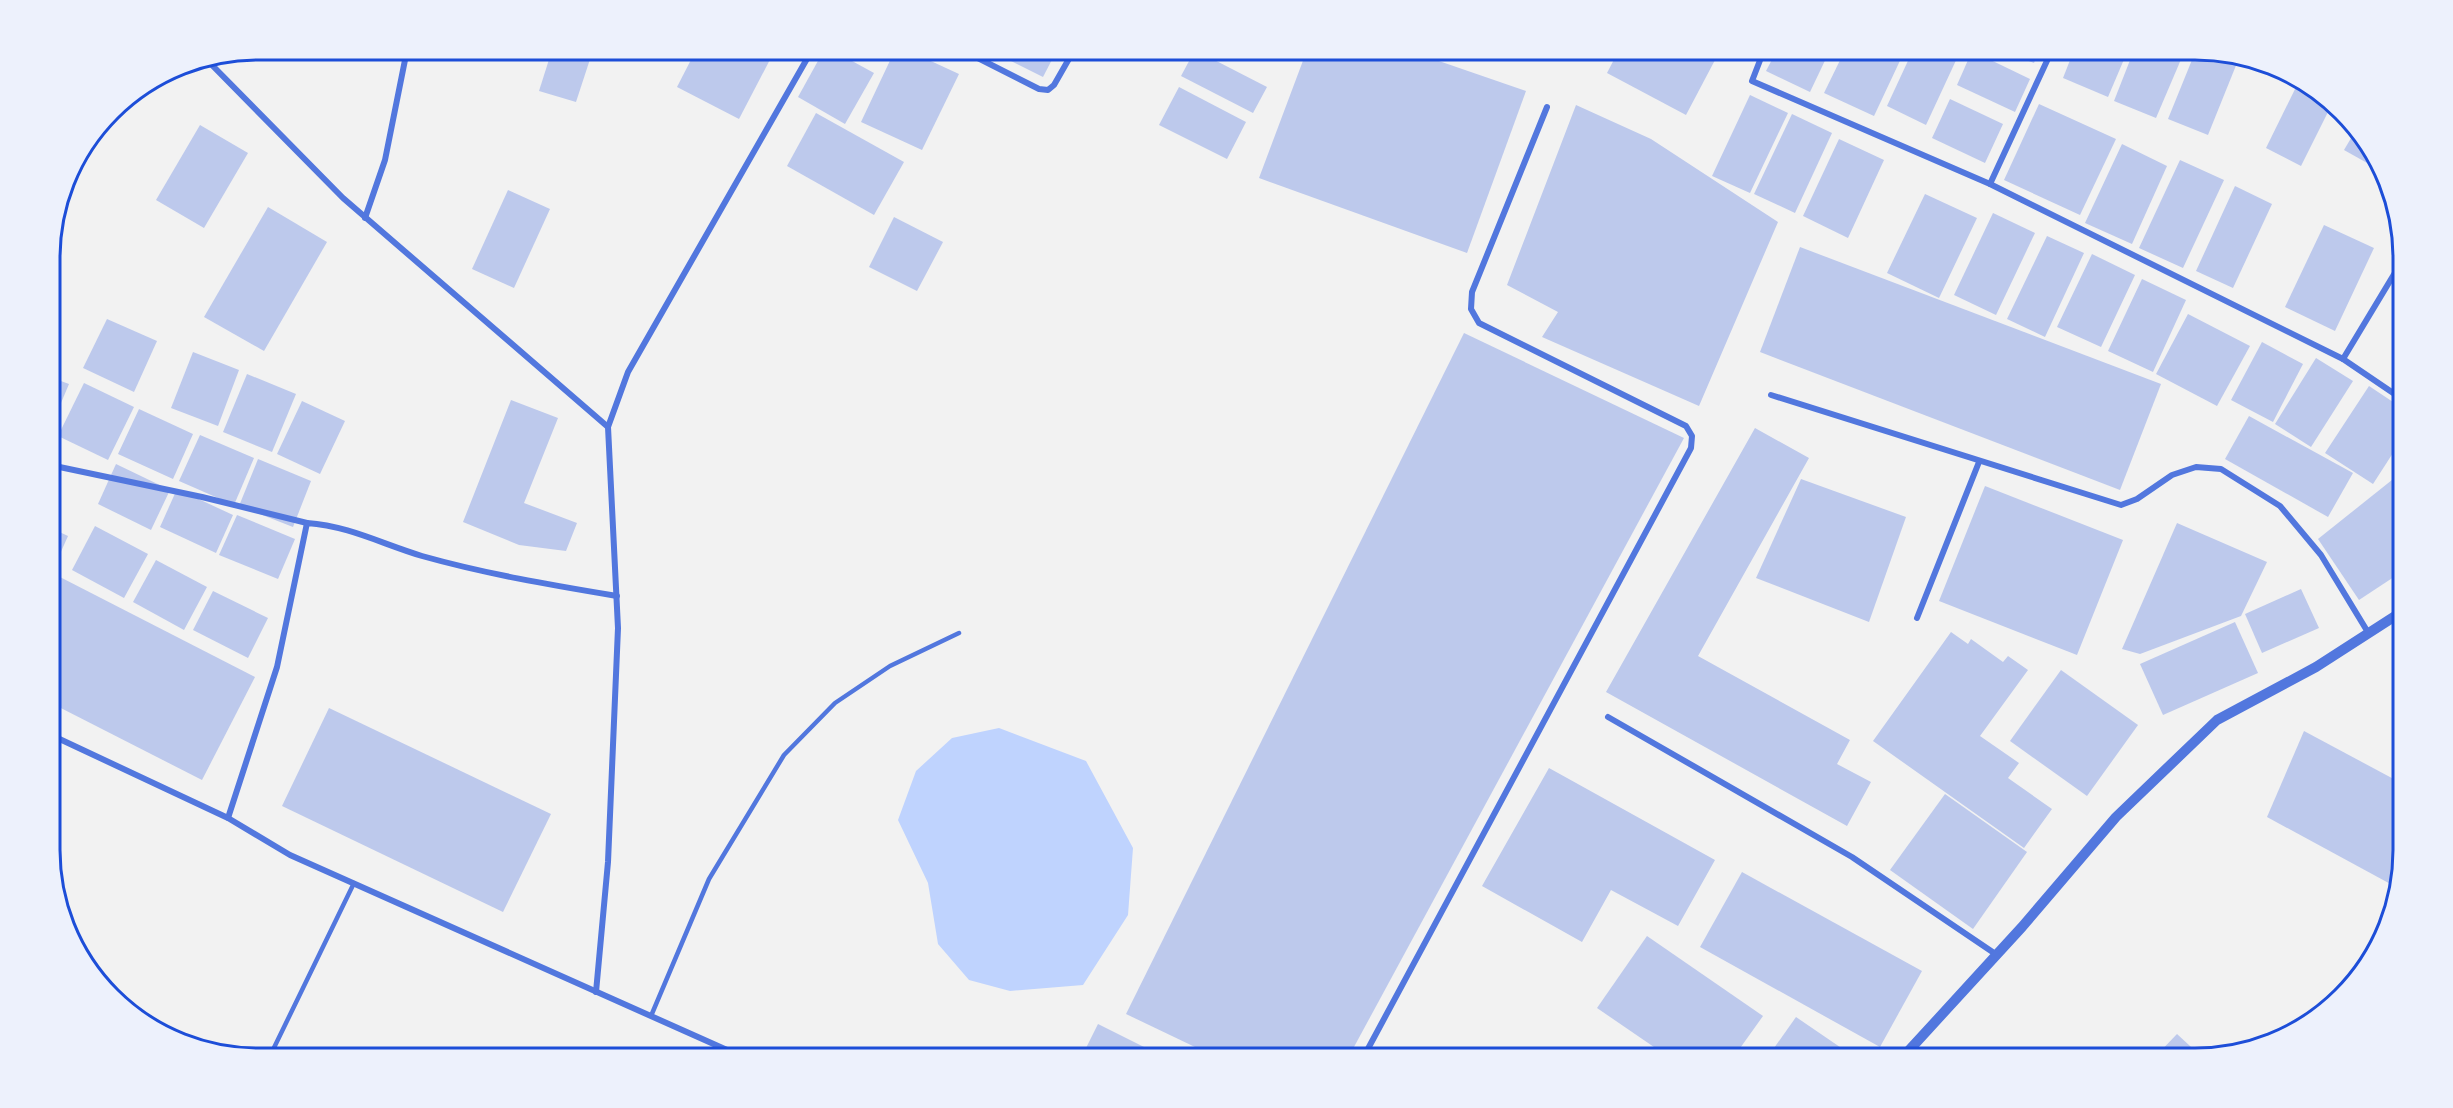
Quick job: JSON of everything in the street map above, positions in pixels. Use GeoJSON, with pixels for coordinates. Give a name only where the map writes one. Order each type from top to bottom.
{"type":"FeatureCollection","features":[{"type":"Feature","properties":{"kind":"street"},"geometry":{"type":"LineString","coordinates":[[365,218],[385,160],[404,60]]}},
{"type":"Feature","properties":{"kind":"street"},"geometry":{"type":"LineString","coordinates":[[596,992],[608,862],[618,628],[608,427],[628,372],[806,60]]}},
{"type":"Feature","properties":{"kind":"street"},"geometry":{"type":"LineString","coordinates":[[982,60],[1040,89],[1048,90],[1054,85],[1068,60]]}},
{"type":"Feature","properties":{"kind":"street"},"geometry":{"type":"LineString","coordinates":[[1760,60],[1752,81],[1990,184],[2343,359],[2393,393]]}},
{"type":"Feature","properties":{"kind":"street"},"geometry":{"type":"LineString","coordinates":[[1990,184],[2047,60]]}},
{"type":"Feature","properties":{"kind":"street"},"geometry":{"type":"LineString","coordinates":[[213,66],[365,218],[608,427]]}},
{"type":"Feature","properties":{"kind":"street"},"geometry":{"type":"LineString","coordinates":[[1369,1048],[1691,448],[1692,436],[1686,426],[1479,323],[1471,309],[1472,292],[1547,107]]}},
{"type":"Feature","properties":{"kind":"street"},"geometry":{"type":"LineString","coordinates":[[2343,359],[2393,276]]}},
{"type":"Feature","properties":{"kind":"street"},"geometry":{"type":"LineString","coordinates":[[1771,395],[2121,505],[2137,499],[2172,476],[2196,467],[2220,469],[2280,506],[2321,555],[2369,634]]}},
{"type":"Feature","properties":{"kind":"street"},"geometry":{"type":"LineString","coordinates":[[1917,618],[1979,462]]}},
{"type":"Feature","properties":{"kind":"street"},"geometry":{"type":"LineString","coordinates":[[60,467],[202,497],[307,523],[353,530],[421,555],[516,579],[617,596]]}},
{"type":"Feature","properties":{"kind":"street"},"geometry":{"type":"LineString","coordinates":[[228,818],[278,668],[307,523]]}},
{"type":"Feature","properties":{"kind":"street"},"geometry":{"type":"LineString","coordinates":[[1911,1048],[1997,955],[2116,817],[2217,720],[2316,668],[2393,618]]}},
{"type":"Feature","properties":{"kind":"street"},"geometry":{"type":"LineString","coordinates":[[1608,717],[1852,857],[1997,955]]}},
{"type":"Feature","properties":{"kind":"street"},"geometry":{"type":"LineString","coordinates":[[60,739],[228,818],[290,855],[723,1048]]}},
{"type":"Feature","properties":{"kind":"lane"},"geometry":{"type":"LineString","coordinates":[[651,1016],[709,879],[784,754],[835,703],[890,666],[959,633]]}},
{"type":"Feature","properties":{"kind":"lane"},"geometry":{"type":"LineString","coordinates":[[274,1048],[355,883]]}},
{"type":"Feature","properties":{"kind":"water"},"geometry":{"type":"Polygon","coordinates":[[[999,728],[1086,761],[1133,848],[1128,915],[1083,985],[1010,991],[969,980],[938,944],[928,883],[898,820],[916,771],[952,738],[999,728]]]}},
{"type":"Feature","properties":{"kind":"building"},"geometry":{"type":"Polygon","coordinates":[[[549,60],[590,60],[576,102],[539,91],[549,60]]]}},
{"type":"Feature","properties":{"kind":"building"},"geometry":{"type":"Polygon","coordinates":[[[691,60],[770,60],[739,119],[677,87],[691,60]]]}},
{"type":"Feature","properties":{"kind":"building"},"geometry":{"type":"Polygon","coordinates":[[[818,60],[850,60],[874,73],[845,124],[798,97],[818,60]]]}},
{"type":"Feature","properties":{"kind":"building"},"geometry":{"type":"Polygon","coordinates":[[[890,60],[929,60],[959,74],[922,150],[861,122],[890,60]]]}},
{"type":"Feature","properties":{"kind":"building"},"geometry":{"type":"Polygon","coordinates":[[[1009,60],[1052,60],[1043,77],[1009,60]]]}},
{"type":"Feature","properties":{"kind":"building"},"geometry":{"type":"Polygon","coordinates":[[[1190,60],[1214,60],[1267,87],[1253,113],[1181,76],[1190,60]]]}},
{"type":"Feature","properties":{"kind":"building"},"geometry":{"type":"Polygon","coordinates":[[[1303,60],[1436,60],[1526,91],[1467,253],[1259,178],[1303,60]]]}},
{"type":"Feature","properties":{"kind":"building"},"geometry":{"type":"Polygon","coordinates":[[[1614,60],[1715,60],[1686,115],[1607,73],[1614,60]]]}},
{"type":"Feature","properties":{"kind":"building"},"geometry":{"type":"Polygon","coordinates":[[[1772,60],[1825,60],[1810,92],[1766,71],[1772,60]]]}},
{"type":"Feature","properties":{"kind":"building"},"geometry":{"type":"Polygon","coordinates":[[[1840,60],[1900,60],[1874,116],[1824,93],[1840,60]]]}},
{"type":"Feature","properties":{"kind":"building"},"geometry":{"type":"Polygon","coordinates":[[[1908,60],[1956,60],[1926,125],[1887,106],[1908,60]]]}},
{"type":"Feature","properties":{"kind":"building"},"geometry":{"type":"Polygon","coordinates":[[[1968,60],[1991,60],[2030,79],[2015,112],[1957,85],[1968,60]]]}},
{"type":"Feature","properties":{"kind":"building"},"geometry":{"type":"Polygon","coordinates":[[[2070,60],[2124,60],[2108,97],[2063,78],[2070,60]]]}},
{"type":"Feature","properties":{"kind":"building"},"geometry":{"type":"Polygon","coordinates":[[[2130,60],[2181,60],[2156,118],[2114,101],[2130,60]]]}},
{"type":"Feature","properties":{"kind":"building"},"geometry":{"type":"Polygon","coordinates":[[[2192,60],[2236,65],[2208,135],[2168,119],[2192,60]]]}},
{"type":"Feature","properties":{"kind":"building"},"geometry":{"type":"Polygon","coordinates":[[[1179,87],[1246,122],[1227,159],[1159,125],[1179,87]]]}},
{"type":"Feature","properties":{"kind":"building"},"geometry":{"type":"Polygon","coordinates":[[[2296,87],[2328,112],[2301,166],[2266,148],[2296,87]]]}},
{"type":"Feature","properties":{"kind":"building"},"geometry":{"type":"Polygon","coordinates":[[[1750,95],[1788,113],[1750,193],[1712,176],[1750,95]]]}},
{"type":"Feature","properties":{"kind":"building"},"geometry":{"type":"Polygon","coordinates":[[[1950,99],[2003,124],[1985,163],[1932,138],[1950,99]]]}},
{"type":"Feature","properties":{"kind":"building"},"geometry":{"type":"Polygon","coordinates":[[[2039,104],[2116,139],[2080,215],[2004,180],[2039,104]]]}},
{"type":"Feature","properties":{"kind":"building"},"geometry":{"type":"Polygon","coordinates":[[[1576,105],[1651,139],[1778,222],[1699,406],[1542,337],[1558,312],[1507,285],[1576,105]]]}},
{"type":"Feature","properties":{"kind":"building"},"geometry":{"type":"Polygon","coordinates":[[[816,113],[904,162],[874,215],[787,166],[816,113]]]}},
{"type":"Feature","properties":{"kind":"building"},"geometry":{"type":"Polygon","coordinates":[[[1792,114],[1832,133],[1795,213],[1754,194],[1792,114]]]}},
{"type":"Feature","properties":{"kind":"building"},"geometry":{"type":"Polygon","coordinates":[[[200,125],[248,153],[204,228],[156,200],[200,125]]]}},
{"type":"Feature","properties":{"kind":"building"},"geometry":{"type":"Polygon","coordinates":[[[2352,137],[2370,164],[2344,150],[2352,137]]]}},
{"type":"Feature","properties":{"kind":"building"},"geometry":{"type":"Polygon","coordinates":[[[1839,139],[1884,160],[1848,238],[1803,216],[1839,139]]]}},
{"type":"Feature","properties":{"kind":"building"},"geometry":{"type":"Polygon","coordinates":[[[2122,144],[2167,166],[2132,244],[2085,223],[2122,144]]]}},
{"type":"Feature","properties":{"kind":"building"},"geometry":{"type":"Polygon","coordinates":[[[2180,160],[2224,180],[2183,268],[2139,248],[2180,160]]]}},
{"type":"Feature","properties":{"kind":"building"},"geometry":{"type":"Polygon","coordinates":[[[2235,186],[2272,204],[2233,288],[2196,271],[2235,186]]]}},
{"type":"Feature","properties":{"kind":"building"},"geometry":{"type":"Polygon","coordinates":[[[508,190],[550,209],[514,288],[472,269],[508,190]]]}},
{"type":"Feature","properties":{"kind":"building"},"geometry":{"type":"Polygon","coordinates":[[[1925,194],[1977,218],[1939,298],[1887,273],[1925,194]]]}},
{"type":"Feature","properties":{"kind":"building"},"geometry":{"type":"Polygon","coordinates":[[[268,207],[327,242],[264,351],[204,317],[268,207]]]}},
{"type":"Feature","properties":{"kind":"building"},"geometry":{"type":"Polygon","coordinates":[[[1993,213],[2035,233],[1996,315],[1954,295],[1993,213]]]}},
{"type":"Feature","properties":{"kind":"building"},"geometry":{"type":"Polygon","coordinates":[[[894,217],[943,242],[917,291],[869,267],[894,217]]]}},
{"type":"Feature","properties":{"kind":"building"},"geometry":{"type":"Polygon","coordinates":[[[2324,225],[2374,248],[2335,331],[2285,307],[2324,225]]]}},
{"type":"Feature","properties":{"kind":"building"},"geometry":{"type":"Polygon","coordinates":[[[2047,236],[2084,253],[2045,337],[2007,319],[2047,236]]]}},
{"type":"Feature","properties":{"kind":"building"},"geometry":{"type":"Polygon","coordinates":[[[1800,247],[2161,384],[2120,490],[1760,352],[1800,247]]]}},
{"type":"Feature","properties":{"kind":"building"},"geometry":{"type":"Polygon","coordinates":[[[2092,254],[2135,275],[2101,347],[2057,327],[2092,254]]]}},
{"type":"Feature","properties":{"kind":"building"},"geometry":{"type":"Polygon","coordinates":[[[2142,279],[2186,300],[2153,372],[2108,351],[2142,279]]]}},
{"type":"Feature","properties":{"kind":"building"},"geometry":{"type":"Polygon","coordinates":[[[2188,314],[2250,346],[2217,406],[2156,374],[2188,314]]]}},
{"type":"Feature","properties":{"kind":"building"},"geometry":{"type":"Polygon","coordinates":[[[107,319],[157,341],[134,392],[83,368],[107,319]]]}},
{"type":"Feature","properties":{"kind":"building"},"geometry":{"type":"Polygon","coordinates":[[[1464,333],[1684,438],[1353,1048],[1197,1048],[1126,1014],[1464,333]]]}},
{"type":"Feature","properties":{"kind":"building"},"geometry":{"type":"Polygon","coordinates":[[[2262,342],[2303,364],[2273,422],[2231,400],[2262,342]]]}},
{"type":"Feature","properties":{"kind":"building"},"geometry":{"type":"Polygon","coordinates":[[[193,352],[239,370],[218,426],[171,408],[193,352]]]}},
{"type":"Feature","properties":{"kind":"building"},"geometry":{"type":"Polygon","coordinates":[[[2316,358],[2353,381],[2311,447],[2275,424],[2316,358]]]}},
{"type":"Feature","properties":{"kind":"building"},"geometry":{"type":"Polygon","coordinates":[[[247,374],[296,394],[272,452],[223,432],[247,374]]]}},
{"type":"Feature","properties":{"kind":"building"},"geometry":{"type":"Polygon","coordinates":[[[60,381],[69,384],[60,405],[60,381]]]}},
{"type":"Feature","properties":{"kind":"building"},"geometry":{"type":"Polygon","coordinates":[[[84,383],[134,407],[108,460],[60,437],[60,432],[84,383]]]}},
{"type":"Feature","properties":{"kind":"building"},"geometry":{"type":"Polygon","coordinates":[[[2369,386],[2393,402],[2393,453],[2373,484],[2325,453],[2369,386]]]}},
{"type":"Feature","properties":{"kind":"building"},"geometry":{"type":"Polygon","coordinates":[[[511,400],[558,418],[524,503],[577,523],[566,551],[519,545],[463,522],[511,400]]]}},
{"type":"Feature","properties":{"kind":"building"},"geometry":{"type":"Polygon","coordinates":[[[302,401],[345,421],[320,474],[277,454],[302,401]]]}},
{"type":"Feature","properties":{"kind":"building"},"geometry":{"type":"Polygon","coordinates":[[[139,409],[193,434],[173,479],[118,454],[139,409]]]}},
{"type":"Feature","properties":{"kind":"building"},"geometry":{"type":"Polygon","coordinates":[[[2249,416],[2353,473],[2328,517],[2225,459],[2249,416]]]}},
{"type":"Feature","properties":{"kind":"building"},"geometry":{"type":"Polygon","coordinates":[[[1755,428],[1809,458],[1698,656],[1850,740],[1837,764],[1871,782],[1847,826],[1606,692],[1755,428]]]}},
{"type":"Feature","properties":{"kind":"building"},"geometry":{"type":"Polygon","coordinates":[[[200,435],[254,458],[234,505],[179,481],[200,435]]]}},
{"type":"Feature","properties":{"kind":"building"},"geometry":{"type":"Polygon","coordinates":[[[258,459],[311,481],[293,527],[239,506],[258,459]]]}},
{"type":"Feature","properties":{"kind":"building"},"geometry":{"type":"Polygon","coordinates":[[[116,464],[170,490],[151,530],[98,504],[116,464]]]}},
{"type":"Feature","properties":{"kind":"building"},"geometry":{"type":"Polygon","coordinates":[[[1801,479],[1906,517],[1869,622],[1756,578],[1801,479]]]}},
{"type":"Feature","properties":{"kind":"building"},"geometry":{"type":"Polygon","coordinates":[[[2393,479],[2393,578],[2359,600],[2318,539],[2393,479]]]}},
{"type":"Feature","properties":{"kind":"building"},"geometry":{"type":"Polygon","coordinates":[[[1985,486],[2123,540],[2077,655],[1939,601],[1985,486]]]}},
{"type":"Feature","properties":{"kind":"building"},"geometry":{"type":"Polygon","coordinates":[[[177,489],[233,515],[216,553],[160,527],[177,489]]]}},
{"type":"Feature","properties":{"kind":"building"},"geometry":{"type":"Polygon","coordinates":[[[237,515],[295,539],[278,579],[219,555],[237,515]]]}},
{"type":"Feature","properties":{"kind":"building"},"geometry":{"type":"Polygon","coordinates":[[[2177,523],[2267,562],[2241,616],[2140,654],[2122,649],[2177,523]]]}},
{"type":"Feature","properties":{"kind":"building"},"geometry":{"type":"Polygon","coordinates":[[[95,526],[148,554],[124,598],[72,570],[95,526]]]}},
{"type":"Feature","properties":{"kind":"building"},"geometry":{"type":"Polygon","coordinates":[[[60,532],[68,536],[60,554],[60,532]]]}},
{"type":"Feature","properties":{"kind":"building"},"geometry":{"type":"Polygon","coordinates":[[[156,560],[207,587],[184,630],[133,602],[156,560]]]}},
{"type":"Feature","properties":{"kind":"building"},"geometry":{"type":"Polygon","coordinates":[[[60,577],[255,677],[202,780],[60,708],[60,577]]]}},
{"type":"Feature","properties":{"kind":"building"},"geometry":{"type":"Polygon","coordinates":[[[2301,589],[2319,628],[2262,653],[2245,614],[2301,589]]]}},
{"type":"Feature","properties":{"kind":"building"},"geometry":{"type":"Polygon","coordinates":[[[213,591],[268,618],[248,658],[193,630],[213,591]]]}},
{"type":"Feature","properties":{"kind":"building"},"geometry":{"type":"Polygon","coordinates":[[[2235,622],[2258,673],[2163,715],[2140,664],[2235,622]]]}},
{"type":"Feature","properties":{"kind":"building"},"geometry":{"type":"Polygon","coordinates":[[[1951,632],[1968,644],[1971,639],[2003,662],[2008,656],[2028,670],[1980,736],[2019,763],[2008,778],[2052,809],[2024,848],[1873,741],[1951,632]]]}},
{"type":"Feature","properties":{"kind":"building"},"geometry":{"type":"Polygon","coordinates":[[[2061,670],[2138,725],[2087,796],[2010,741],[2061,670]]]}},
{"type":"Feature","properties":{"kind":"building"},"geometry":{"type":"Polygon","coordinates":[[[329,708],[551,814],[503,912],[282,806],[329,708]]]}},
{"type":"Feature","properties":{"kind":"building"},"geometry":{"type":"Polygon","coordinates":[[[2304,731],[2393,779],[2393,850],[2390,884],[2267,817],[2304,731]]]}},
{"type":"Feature","properties":{"kind":"building"},"geometry":{"type":"Polygon","coordinates":[[[1549,768],[1715,860],[1678,926],[1611,890],[1582,942],[1482,886],[1549,768]]]}},
{"type":"Feature","properties":{"kind":"building"},"geometry":{"type":"Polygon","coordinates":[[[1945,794],[2027,852],[1973,929],[1890,870],[1945,794]]]}},
{"type":"Feature","properties":{"kind":"building"},"geometry":{"type":"Polygon","coordinates":[[[1742,872],[1922,971],[1880,1047],[1700,947],[1742,872]]]}},
{"type":"Feature","properties":{"kind":"building"},"geometry":{"type":"Polygon","coordinates":[[[1647,936],[1763,1016],[1740,1048],[1655,1048],[1597,1008],[1647,936]]]}},
{"type":"Feature","properties":{"kind":"building"},"geometry":{"type":"Polygon","coordinates":[[[1796,1017],[1841,1048],[1774,1048],[1796,1017]]]}},
{"type":"Feature","properties":{"kind":"building"},"geometry":{"type":"Polygon","coordinates":[[[1098,1024],[1146,1048],[1086,1048],[1098,1024]]]}},
{"type":"Feature","properties":{"kind":"building"},"geometry":{"type":"Polygon","coordinates":[[[2177,1034],[2192,1048],[2164,1048],[2177,1034]]]}}]}
